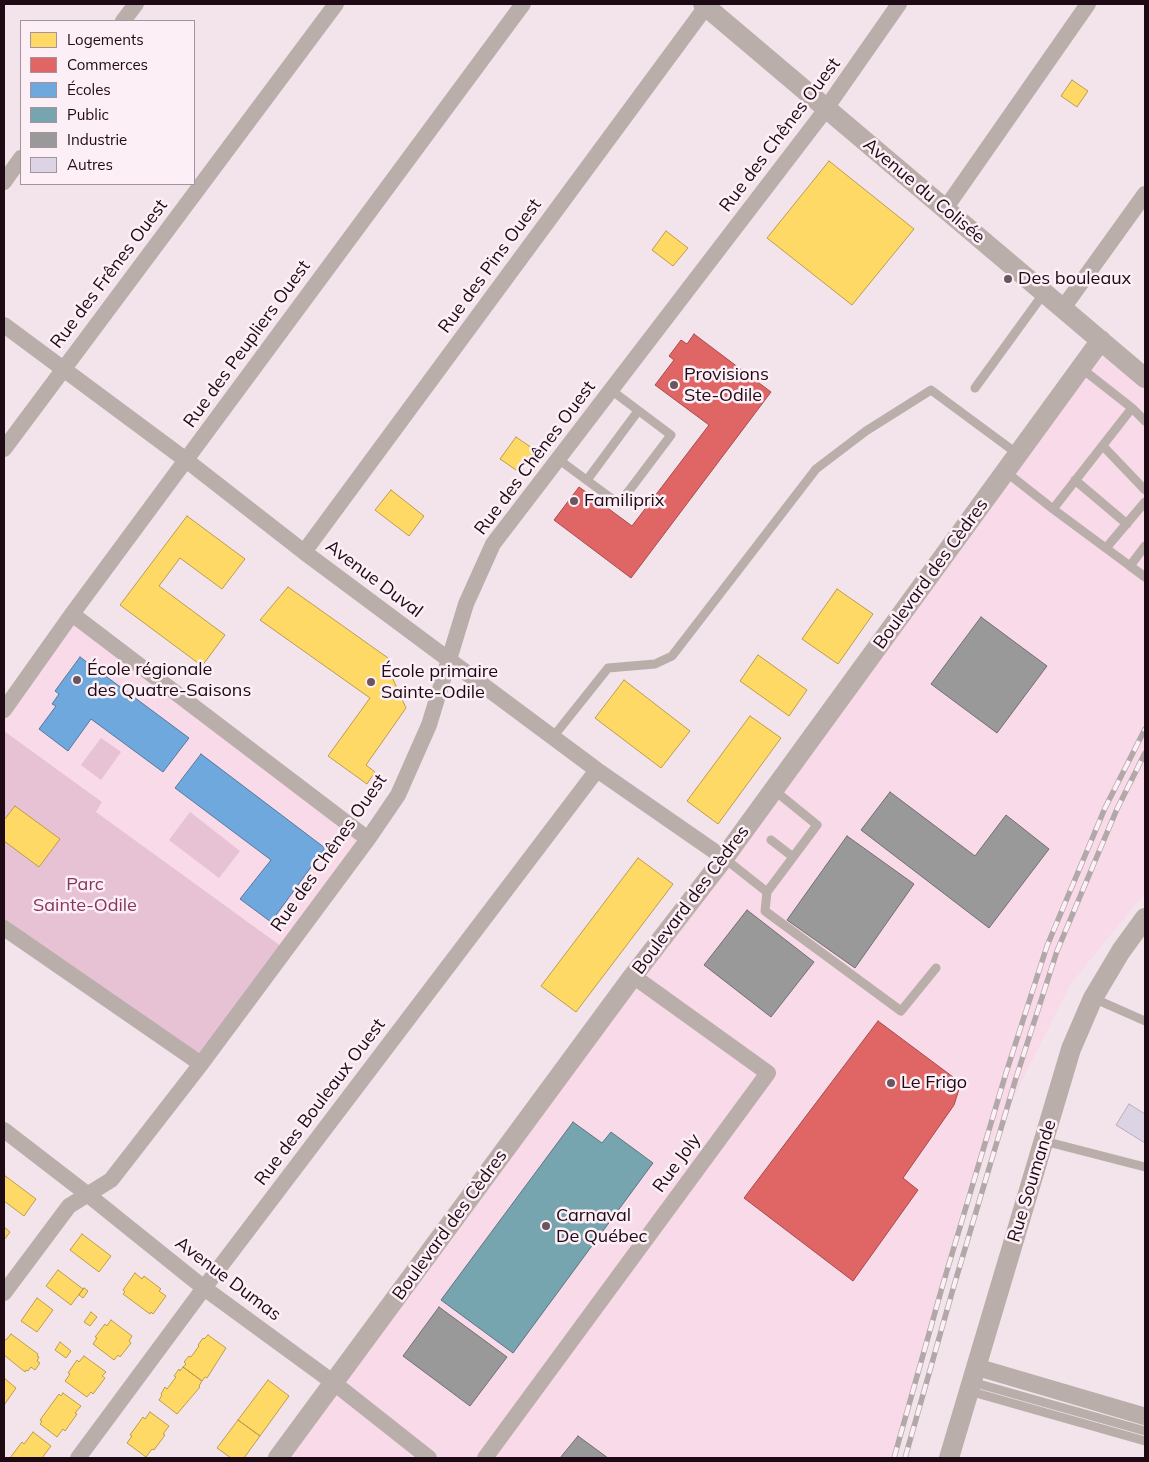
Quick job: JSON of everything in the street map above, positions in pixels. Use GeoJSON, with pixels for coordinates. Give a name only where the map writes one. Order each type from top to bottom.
{"type":"FeatureCollection","features":[{"type":"Feature","properties":{"kind":"street"},"geometry":{"type":"LineString","coordinates":[[124,20],[136,4]]}},
{"type":"Feature","properties":{"kind":"street","name":"Rue des Frênes Ouest"},"geometry":{"type":"LineString","coordinates":[[4,449],[336,4]]}},
{"type":"Feature","properties":{"kind":"street","name":"Rue des Peupliers Ouest"},"geometry":{"type":"LineString","coordinates":[[4,710],[72,614],[523,4]]}},
{"type":"Feature","properties":{"kind":"street","name":"Rue des Chênes Ouest"},"geometry":{"type":"LineString","coordinates":[[4,1293],[70,1206],[111,1180],[201,1064],[398,796],[429,725],[466,604],[493,544],[826,108],[899,4]]}},
{"type":"Feature","properties":{"kind":"street"},"geometry":{"type":"LineString","coordinates":[[946,209],[1088,4]]}},
{"type":"Feature","properties":{"kind":"street","name":"Avenue du Colisée"},"geometry":{"type":"LineString","coordinates":[[706,5],[1145,378]]}},
{"type":"Feature","properties":{"kind":"street","name":"Rue des Pins Ouest"},"geometry":{"type":"LineString","coordinates":[[304,552],[706,5]]}},
{"type":"Feature","properties":{"kind":"street"},"geometry":{"type":"LineString","coordinates":[[4,182],[20,159]]}},
{"type":"Feature","properties":{"kind":"street"},"geometry":{"type":"LineString","coordinates":[[1062,308],[1145,194]]}},
{"type":"Feature","properties":{"kind":"street","name":"Avenue Duval"},"geometry":{"type":"LineString","coordinates":[[4,325],[186,460],[449,661],[597,770],[724,858]]}},
{"type":"Feature","properties":{"kind":"street","name":"Boulevard des Cèdres"},"geometry":{"type":"LineString","coordinates":[[278,1458],[633,976],[724,858],[1101,340]]}},
{"type":"Feature","properties":{"kind":"street"},"geometry":{"type":"LineString","coordinates":[[72,614],[368,839]]}},
{"type":"Feature","properties":{"kind":"street","name":"Rue des Bouleaux Ouest"},"geometry":{"type":"LineString","coordinates":[[78,1458],[204,1288],[597,770]]}},
{"type":"Feature","properties":{"kind":"street","name":"Rue Soumande"},"geometry":{"type":"LineString","coordinates":[[949,1458],[1071,1049],[1093,998],[1121,951],[1145,918]]}},
{"type":"Feature","properties":{"kind":"street"},"geometry":{"type":"LineString","coordinates":[[4,928],[201,1064]]}},
{"type":"Feature","properties":{"kind":"street","name":"Rue Joly"},"geometry":{"type":"LineString","coordinates":[[485,1458],[768,1073],[633,976]]}},
{"type":"Feature","properties":{"kind":"street","name":"Avenue Dumas"},"geometry":{"type":"LineString","coordinates":[[4,1130],[204,1288],[334,1383],[429,1458]]}},
{"type":"Feature","properties":{"kind":"lane"},"geometry":{"type":"LineString","coordinates":[[975,388],[1044,292]]}},
{"type":"Feature","properties":{"kind":"lane"},"geometry":{"type":"LineString","coordinates":[[1081,368],[1132,408],[1145,421]]}},
{"type":"Feature","properties":{"kind":"lane"},"geometry":{"type":"LineString","coordinates":[[558,459],[619,504],[671,435],[611,390]]}},
{"type":"Feature","properties":{"kind":"lane"},"geometry":{"type":"LineString","coordinates":[[552,737],[608,668],[655,664],[672,656],[816,469],[866,431],[931,390],[1019,454]]}},
{"type":"Feature","properties":{"kind":"lane"},"geometry":{"type":"LineString","coordinates":[[1053,509],[1132,408]]}},
{"type":"Feature","properties":{"kind":"lane"},"geometry":{"type":"LineString","coordinates":[[586,480],[638,411]]}},
{"type":"Feature","properties":{"kind":"lane"},"geometry":{"type":"LineString","coordinates":[[1103,446],[1145,490]]}},
{"type":"Feature","properties":{"kind":"lane"},"geometry":{"type":"LineString","coordinates":[[1006,472],[1145,577]]}},
{"type":"Feature","properties":{"kind":"lane"},"geometry":{"type":"LineString","coordinates":[[1075,480],[1127,524]]}},
{"type":"Feature","properties":{"kind":"lane"},"geometry":{"type":"LineString","coordinates":[[1106,548],[1145,502]]}},
{"type":"Feature","properties":{"kind":"lane"},"geometry":{"type":"LineString","coordinates":[[1130,566],[1145,546]]}},
{"type":"Feature","properties":{"kind":"lane"},"geometry":{"type":"LineString","coordinates":[[774,790],[817,825],[767,892],[765,911],[901,1010],[936,968]]}},
{"type":"Feature","properties":{"kind":"lane"},"geometry":{"type":"LineString","coordinates":[[771,840],[793,857]]}},
{"type":"Feature","properties":{"kind":"lane"},"geometry":{"type":"LineString","coordinates":[[724,858],[767,892]]}},
{"type":"Feature","properties":{"kind":"lane"},"geometry":{"type":"LineString","coordinates":[[1093,998],[1145,1021]]}},
{"type":"Feature","properties":{"kind":"lane"},"geometry":{"type":"LineString","coordinates":[[1044,1141],[1145,1167]]}},
{"type":"Feature","properties":{"kind":"lane"},"geometry":{"type":"LineString","coordinates":[[974,1377],[1145,1412]]}},
{"type":"Feature","properties":{"kind":"lane"},"geometry":{"type":"LineString","coordinates":[[974,1377],[1145,1421]]}},
{"type":"Feature","properties":{"kind":"lane"},"geometry":{"type":"LineString","coordinates":[[974,1377],[1145,1431]]}},
{"type":"Feature","properties":{"kind":"lane"},"geometry":{"type":"LineString","coordinates":[[974,1377],[1145,1441]]}},
{"type":"Feature","properties":{"kind":"shaded area"},"geometry":{"type":"Polygon","coordinates":[[[1101,340],[1145,378],[1145,893],[1070,985],[966,1192],[893,1458],[280,1458],[1101,340]]]}},
{"type":"Feature","properties":{"kind":"shaded area"},"geometry":{"type":"Polygon","coordinates":[[[72,614],[368,839],[285,949],[96,812],[102,802],[4,731],[4,710],[72,614]]]}},
{"type":"Feature","properties":{"kind":"green space","name":"Parc Sainte-Odile"},"geometry":{"type":"Polygon","coordinates":[[[4,731],[102,802],[96,812],[285,949],[201,1064],[4,928],[4,731]]]}},
{"type":"Feature","properties":{"kind":"green space"},"geometry":{"type":"Polygon","coordinates":[[[101,738],[121,752],[101,780],[81,765],[101,738]]]}},
{"type":"Feature","properties":{"kind":"green space"},"geometry":{"type":"Polygon","coordinates":[[[190,812],[240,851],[219,878],[169,840],[190,812]]]}},
{"type":"Feature","properties":{"kind":"building: Logements"},"geometry":{"type":"Polygon","coordinates":[[[1072,80],[1088,91],[1077,107],[1061,96],[1072,80]]]}},
{"type":"Feature","properties":{"kind":"building: Logements"},"geometry":{"type":"Polygon","coordinates":[[[829,161],[914,229],[852,305],[767,238],[829,161]]]}},
{"type":"Feature","properties":{"kind":"building: Logements"},"geometry":{"type":"Polygon","coordinates":[[[666,231],[688,248],[673,266],[652,250],[666,231]]]}},
{"type":"Feature","properties":{"kind":"building: Logements"},"geometry":{"type":"Polygon","coordinates":[[[516,437],[535,450],[519,472],[500,459],[516,437]]]}},
{"type":"Feature","properties":{"kind":"building: Logements"},"geometry":{"type":"Polygon","coordinates":[[[391,490],[424,516],[409,536],[375,510],[391,490]]]}},
{"type":"Feature","properties":{"kind":"building: Logements"},"geometry":{"type":"Polygon","coordinates":[[[187,516],[245,559],[222,589],[180,558],[159,586],[225,635],[202,666],[120,605],[187,516]]]}},
{"type":"Feature","properties":{"kind":"building: Logements","name":"École primaire Sainte-Odile"},"geometry":{"type":"Polygon","coordinates":[[[288,587],[388,658],[387,666],[406,708],[366,765],[375,772],[367,784],[328,756],[370,698],[260,620],[288,587]]]}},
{"type":"Feature","properties":{"kind":"building: Logements"},"geometry":{"type":"Polygon","coordinates":[[[837,589],[873,614],[838,664],[802,639],[837,589]]]}},
{"type":"Feature","properties":{"kind":"building: Logements"},"geometry":{"type":"Polygon","coordinates":[[[758,655],[807,690],[789,716],[740,681],[758,655]]]}},
{"type":"Feature","properties":{"kind":"building: Logements"},"geometry":{"type":"Polygon","coordinates":[[[624,680],[690,731],[661,768],[595,718],[624,680]]]}},
{"type":"Feature","properties":{"kind":"building: Logements"},"geometry":{"type":"Polygon","coordinates":[[[750,716],[781,738],[718,824],[687,801],[750,716]]]}},
{"type":"Feature","properties":{"kind":"building: Logements"},"geometry":{"type":"Polygon","coordinates":[[[15,806],[60,839],[39,867],[4,841],[4,820],[15,806]]]}},
{"type":"Feature","properties":{"kind":"building: Logements"},"geometry":{"type":"Polygon","coordinates":[[[638,858],[673,884],[576,1012],[541,986],[638,858]]]}},
{"type":"Feature","properties":{"kind":"building: Logements"},"geometry":{"type":"Polygon","coordinates":[[[4,1175],[36,1199],[24,1216],[4,1201],[4,1175]]]}},
{"type":"Feature","properties":{"kind":"building: Logements"},"geometry":{"type":"Polygon","coordinates":[[[4,1227],[10,1232],[4,1240],[4,1227]]]}},
{"type":"Feature","properties":{"kind":"building: Logements"},"geometry":{"type":"Polygon","coordinates":[[[82,1234],[111,1256],[99,1272],[70,1250],[82,1234]]]}},
{"type":"Feature","properties":{"kind":"building: Logements"},"geometry":{"type":"Polygon","coordinates":[[[58,1270],[83,1289],[71,1305],[46,1286],[58,1270]]]}},
{"type":"Feature","properties":{"kind":"building: Logements"},"geometry":{"type":"Polygon","coordinates":[[[135,1273],[142,1279],[144,1276],[161,1289],[159,1291],[166,1296],[153,1314],[151,1312],[150,1314],[123,1294],[125,1292],[123,1290],[135,1273]]]}},
{"type":"Feature","properties":{"kind":"building: Logements"},"geometry":{"type":"Polygon","coordinates":[[[84,1288],[88,1291],[83,1298],[79,1295],[84,1288]]]}},
{"type":"Feature","properties":{"kind":"building: Logements"},"geometry":{"type":"Polygon","coordinates":[[[37,1298],[53,1310],[37,1332],[21,1321],[37,1298]]]}},
{"type":"Feature","properties":{"kind":"building: Logements"},"geometry":{"type":"Polygon","coordinates":[[[91,1312],[97,1317],[90,1326],[84,1322],[91,1312]]]}},
{"type":"Feature","properties":{"kind":"building: Logements"},"geometry":{"type":"Polygon","coordinates":[[[111,1320],[132,1336],[129,1341],[131,1343],[120,1357],[118,1355],[114,1360],[93,1344],[97,1338],[95,1337],[105,1324],[107,1326],[111,1320]]]}},
{"type":"Feature","properties":{"kind":"building: Logements"},"geometry":{"type":"Polygon","coordinates":[[[11,1334],[38,1354],[37,1361],[40,1363],[35,1370],[31,1367],[25,1372],[4,1355],[4,1339],[6,1340],[11,1334]]]}},
{"type":"Feature","properties":{"kind":"building: Logements"},"geometry":{"type":"Polygon","coordinates":[[[208,1335],[226,1348],[207,1378],[205,1377],[202,1381],[183,1367],[186,1364],[184,1362],[189,1356],[191,1357],[203,1338],[208,1335]]]}},
{"type":"Feature","properties":{"kind":"building: Logements"},"geometry":{"type":"Polygon","coordinates":[[[60,1342],[71,1351],[66,1358],[55,1350],[60,1342]]]}},
{"type":"Feature","properties":{"kind":"building: Logements"},"geometry":{"type":"Polygon","coordinates":[[[84,1356],[106,1372],[102,1376],[105,1378],[93,1394],[91,1392],[87,1397],[65,1381],[77,1360],[79,1362],[84,1356]]]}},
{"type":"Feature","properties":{"kind":"building: Logements"},"geometry":{"type":"Polygon","coordinates":[[[183,1367],[202,1381],[200,1387],[177,1414],[159,1400],[165,1387],[167,1389],[176,1377],[174,1376],[179,1369],[180,1371],[183,1367]]]}},
{"type":"Feature","properties":{"kind":"building: Logements"},"geometry":{"type":"Polygon","coordinates":[[[4,1378],[16,1388],[4,1405],[4,1378]]]}},
{"type":"Feature","properties":{"kind":"building: Logements"},"geometry":{"type":"Polygon","coordinates":[[[268,1380],[289,1396],[260,1436],[238,1420],[268,1380]]]}},
{"type":"Feature","properties":{"kind":"building: Logements"},"geometry":{"type":"Polygon","coordinates":[[[63,1393],[81,1406],[65,1431],[63,1429],[57,1437],[40,1424],[42,1421],[40,1420],[59,1394],[61,1396],[63,1393]]]}},
{"type":"Feature","properties":{"kind":"building: Logements"},"geometry":{"type":"Polygon","coordinates":[[[150,1412],[169,1426],[154,1450],[152,1449],[146,1457],[127,1443],[132,1436],[130,1435],[143,1417],[145,1419],[150,1412]]]}},
{"type":"Feature","properties":{"kind":"building: Logements"},"geometry":{"type":"Polygon","coordinates":[[[238,1420],[260,1436],[244,1458],[231,1458],[217,1448],[238,1420]]]}},
{"type":"Feature","properties":{"kind":"building: Logements"},"geometry":{"type":"Polygon","coordinates":[[[33,1432],[51,1446],[42,1458],[10,1458],[22,1442],[24,1444],[33,1432]]]}},
{"type":"Feature","properties":{"kind":"building: Commerces"},"geometry":{"type":"Polygon","coordinates":[[[694,334],[771,392],[631,578],[554,520],[579,487],[632,526],[709,425],[655,385],[674,360],[669,356],[681,340],[687,344],[694,334]]]}},
{"type":"Feature","properties":{"kind":"building: Commerces"},"geometry":{"type":"Polygon","coordinates":[[[878,1021],[961,1083],[954,1105],[903,1178],[918,1190],[853,1281],[744,1198],[878,1021]]]}},
{"type":"Feature","properties":{"kind":"building: Écoles"},"geometry":{"type":"Polygon","coordinates":[[[80,657],[189,738],[163,772],[91,719],[68,751],[39,729],[56,706],[52,704],[59,694],[55,691],[80,657]]]}},
{"type":"Feature","properties":{"kind":"building: Écoles"},"geometry":{"type":"Polygon","coordinates":[[[201,754],[325,848],[271,922],[240,899],[271,860],[175,788],[201,754]]]}},
{"type":"Feature","properties":{"kind":"building: Public"},"geometry":{"type":"Polygon","coordinates":[[[573,1122],[602,1143],[611,1132],[653,1163],[513,1353],[441,1300],[573,1122]]]}},
{"type":"Feature","properties":{"kind":"building: Industrie"},"geometry":{"type":"Polygon","coordinates":[[[981,617],[1047,666],[997,733],[931,684],[981,617]]]}},
{"type":"Feature","properties":{"kind":"building: Industrie"},"geometry":{"type":"Polygon","coordinates":[[[890,792],[975,856],[1006,815],[1049,849],[989,928],[861,830],[890,792]]]}},
{"type":"Feature","properties":{"kind":"building: Industrie"},"geometry":{"type":"Polygon","coordinates":[[[847,836],[914,884],[855,968],[787,920],[847,836]]]}},
{"type":"Feature","properties":{"kind":"building: Industrie"},"geometry":{"type":"Polygon","coordinates":[[[747,910],[814,962],[771,1017],[704,965],[747,910]]]}},
{"type":"Feature","properties":{"kind":"building: Industrie"},"geometry":{"type":"Polygon","coordinates":[[[439,1307],[507,1357],[470,1406],[403,1356],[439,1307]]]}},
{"type":"Feature","properties":{"kind":"building: Industrie"},"geometry":{"type":"Polygon","coordinates":[[[578,1436],[608,1458],[560,1458],[578,1436]]]}},
{"type":"Feature","properties":{"kind":"building: Autres"},"geometry":{"type":"Polygon","coordinates":[[[1129,1104],[1145,1114],[1145,1143],[1116,1125],[1129,1104]]]}},
{"type":"Feature","properties":{"kind":"railway"},"geometry":{"type":"LineString","coordinates":[[894,1458],[943,1284],[1006,1073],[1047,946],[1105,808],[1145,729]]}},
{"type":"Feature","properties":{"kind":"railway"},"geometry":{"type":"LineString","coordinates":[[905,1458],[1016,1078],[1057,951],[1117,809],[1145,753]]}},
{"type":"Feature","properties":{"kind":"place","name":"Des bouleaux"},"geometry":{"type":"Point","coordinates":[1008,279]}},
{"type":"Feature","properties":{"kind":"place","name":"Provisions Ste-Odile"},"geometry":{"type":"Point","coordinates":[674,385]}},
{"type":"Feature","properties":{"kind":"place","name":"Familiprix"},"geometry":{"type":"Point","coordinates":[574,501]}},
{"type":"Feature","properties":{"kind":"place","name":"École régionale des Quatre-Saisons"},"geometry":{"type":"Point","coordinates":[77,680]}},
{"type":"Feature","properties":{"kind":"place","name":"École primaire Sainte-Odile"},"geometry":{"type":"Point","coordinates":[371,682]}},
{"type":"Feature","properties":{"kind":"place","name":"Le Frigo"},"geometry":{"type":"Point","coordinates":[891,1083]}},
{"type":"Feature","properties":{"kind":"place","name":"Carnaval De Québec"},"geometry":{"type":"Point","coordinates":[546,1226]}}]}
